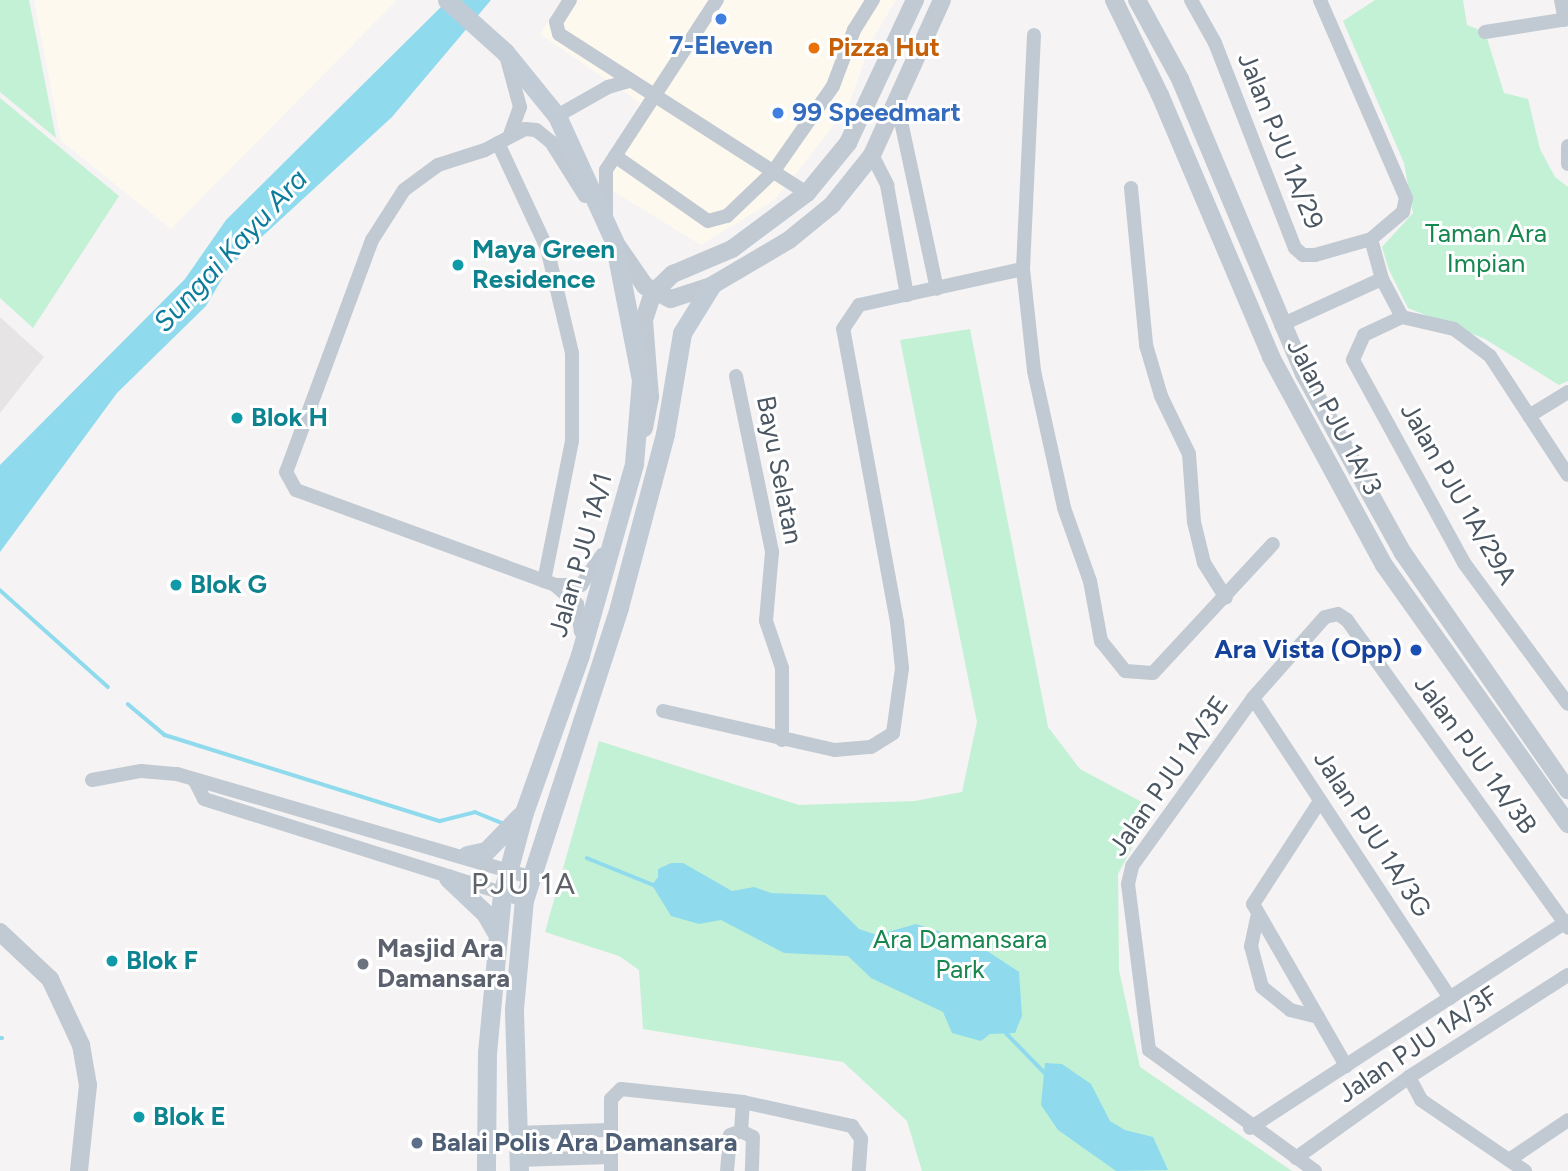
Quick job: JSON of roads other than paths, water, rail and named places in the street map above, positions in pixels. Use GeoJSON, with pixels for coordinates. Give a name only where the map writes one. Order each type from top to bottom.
{"type":"FeatureCollection","features":[{"type":"Feature","properties":{"kind":"main road","name":"Jalan PJU 1A/1"},"geometry":{"type":"LineString","coordinates":[[447,0],[505,51],[557,116],[614,241],[641,380],[634,464],[580,655],[524,812],[502,894],[496,932],[487,1052],[486,1171]]}},
{"type":"Feature","properties":{"kind":"main road","name":"Jalan PJU 1A/1"},"geometry":{"type":"LineString","coordinates":[[518,1165],[514,1009],[524,900],[619,607],[665,434],[682,333],[711,286]]}},
{"type":"Feature","properties":{"kind":"main road"},"geometry":{"type":"LineString","coordinates":[[467,855],[486,851],[524,812]]}},
{"type":"Feature","properties":{"kind":"main road"},"geometry":{"type":"LineString","coordinates":[[448,878],[485,913],[496,932]]}},
{"type":"Feature","properties":{"kind":"street"},"geometry":{"type":"LineString","coordinates":[[570,0],[555,28],[629,81],[807,194]]}},
{"type":"Feature","properties":{"kind":"street"},"geometry":{"type":"LineString","coordinates":[[606,220],[606,170],[717,0]]}},
{"type":"Feature","properties":{"kind":"street"},"geometry":{"type":"LineString","coordinates":[[615,156],[708,221],[727,216],[773,172],[833,86],[854,30],[873,0]]}},
{"type":"Feature","properties":{"kind":"street"},"geometry":{"type":"LineString","coordinates":[[634,464],[650,397],[644,320],[653,293],[673,274],[732,249],[807,194],[848,144],[915,0]]}},
{"type":"Feature","properties":{"kind":"street"},"geometry":{"type":"LineString","coordinates":[[511,132],[536,130],[551,142],[614,241],[653,293],[671,299],[711,286],[789,240],[832,205],[872,155],[942,0]]}},
{"type":"Feature","properties":{"kind":"street","name":"Jalan PJU 1A/3"},"geometry":{"type":"LineString","coordinates":[[1114,0],[1160,95],[1270,357],[1384,565],[1568,824]]}},
{"type":"Feature","properties":{"kind":"street","name":"Jalan PJU 1A/3"},"geometry":{"type":"LineString","coordinates":[[1137,0],[1180,79],[1281,325],[1403,553],[1568,790]]}},
{"type":"Feature","properties":{"kind":"street","name":"Jalan PJU 1A/29"},"geometry":{"type":"LineString","coordinates":[[1191,0],[1215,43],[1295,248],[1303,255],[1315,255],[1371,239],[1403,212],[1404,185],[1320,0]]}},
{"type":"Feature","properties":{"kind":"street"},"geometry":{"type":"LineString","coordinates":[[1485,32],[1566,19],[1561,0]]}},
{"type":"Feature","properties":{"kind":"street"},"geometry":{"type":"LineString","coordinates":[[1034,35],[1023,269],[1034,372],[1064,508],[1090,582],[1101,641],[1125,671],[1153,673],[1226,598],[1273,544]]}},
{"type":"Feature","properties":{"kind":"street"},"geometry":{"type":"LineString","coordinates":[[505,51],[520,107],[511,132],[498,143],[438,165],[416,179],[379,225],[286,472],[296,490],[550,583],[581,585],[590,578],[615,530]]}},
{"type":"Feature","properties":{"kind":"street"},"geometry":{"type":"LineString","coordinates":[[557,116],[608,87],[629,81]]}},
{"type":"Feature","properties":{"kind":"street"},"geometry":{"type":"LineString","coordinates":[[896,98],[937,289]]}},
{"type":"Feature","properties":{"kind":"street"},"geometry":{"type":"LineString","coordinates":[[498,143],[547,248],[572,353],[572,441],[550,583]]}},
{"type":"Feature","properties":{"kind":"street"},"geometry":{"type":"LineString","coordinates":[[872,155],[887,185],[907,295]]}},
{"type":"Feature","properties":{"kind":"street"},"geometry":{"type":"LineString","coordinates":[[1131,188],[1146,345],[1161,396],[1189,454],[1194,522],[1204,563],[1226,598]]}},
{"type":"Feature","properties":{"kind":"street"},"geometry":{"type":"LineString","coordinates":[[1371,239],[1382,279],[1402,317],[1454,329],[1490,356],[1568,475]]}},
{"type":"Feature","properties":{"kind":"street"},"geometry":{"type":"LineString","coordinates":[[663,711],[835,750],[884,743],[897,722],[902,668],[897,622],[842,334],[859,305],[1023,269]]}},
{"type":"Feature","properties":{"kind":"street"},"geometry":{"type":"LineString","coordinates":[[1281,325],[1382,279]]}},
{"type":"Feature","properties":{"kind":"street","name":"Jalan PJU 1A/29A"},"geometry":{"type":"LineString","coordinates":[[1402,317],[1364,335],[1353,360],[1464,564],[1568,704]]}},
{"type":"Feature","properties":{"kind":"street","name":"Bayu Selatan"},"geometry":{"type":"LineString","coordinates":[[736,376],[772,552],[766,621],[782,668],[782,740]]}},
{"type":"Feature","properties":{"kind":"street"},"geometry":{"type":"LineString","coordinates":[[1529,416],[1568,392]]}},
{"type":"Feature","properties":{"kind":"street"},"geometry":{"type":"LineString","coordinates":[[550,583],[577,604],[581,615],[580,655]]}},
{"type":"Feature","properties":{"kind":"street","name":"Jalan PJU 1A/3E"},"geometry":{"type":"LineString","coordinates":[[1315,1171],[1250,1128],[1149,1051],[1128,884],[1132,866],[1253,698],[1325,617],[1338,614]]}},
{"type":"Feature","properties":{"kind":"street","name":"Jalan PJU 1A/3B"},"geometry":{"type":"LineString","coordinates":[[1338,614],[1347,620],[1567,924]]}},
{"type":"Feature","properties":{"kind":"street","name":"Jalan PJU 1A/3G"},"geometry":{"type":"LineString","coordinates":[[1253,698],[1450,998]]}},
{"type":"Feature","properties":{"kind":"street"},"geometry":{"type":"LineString","coordinates":[[92,780],[150,771],[177,774],[195,781],[209,781],[467,855],[530,877]]}},
{"type":"Feature","properties":{"kind":"street"},"geometry":{"type":"LineString","coordinates":[[195,781],[204,799],[524,900]]}},
{"type":"Feature","properties":{"kind":"street"},"geometry":{"type":"LineString","coordinates":[[1320,801],[1253,904],[1257,918],[1346,1066]]}},
{"type":"Feature","properties":{"kind":"street"},"geometry":{"type":"LineString","coordinates":[[1257,918],[1251,946],[1262,987],[1290,1010],[1318,1017]]}},
{"type":"Feature","properties":{"kind":"street"},"geometry":{"type":"LineString","coordinates":[[1250,1128],[1567,924]]}},
{"type":"Feature","properties":{"kind":"street"},"geometry":{"type":"LineString","coordinates":[[0,932],[50,979],[81,1045],[88,1085],[79,1171]]}},
{"type":"Feature","properties":{"kind":"street","name":"Jalan PJU 1A/3F"},"geometry":{"type":"LineString","coordinates":[[1296,1157],[1409,1077],[1568,975]]}},
{"type":"Feature","properties":{"kind":"street"},"geometry":{"type":"LineString","coordinates":[[1409,1077],[1421,1100],[1525,1171]]}},
{"type":"Feature","properties":{"kind":"street"},"geometry":{"type":"LineString","coordinates":[[518,1165],[611,1164],[611,1099],[621,1089],[743,1102],[852,1126],[861,1139],[859,1171]]}},
{"type":"Feature","properties":{"kind":"street"},"geometry":{"type":"LineString","coordinates":[[741,1131],[743,1102]]}},
{"type":"Feature","properties":{"kind":"street"},"geometry":{"type":"LineString","coordinates":[[1509,1160],[1568,1120]]}},
{"type":"Feature","properties":{"kind":"street"},"geometry":{"type":"LineString","coordinates":[[516,1133],[609,1130]]}},
{"type":"Feature","properties":{"kind":"street"},"geometry":{"type":"LineString","coordinates":[[727,1171],[730,1135],[741,1131],[753,1137],[752,1171]]}},
{"type":"Feature","properties":{"kind":"water","name":"Sungai Kayu Ara"},"geometry":{"type":"Polygon","coordinates":[[[448,0],[491,0],[392,117],[229,267],[206,306],[117,393],[0,552],[0,465],[185,279],[226,220],[448,0]]]}},
{"type":"Feature","properties":{"kind":"water"},"geometry":{"type":"Polygon","coordinates":[[[671,863],[683,863],[732,891],[754,887],[771,893],[825,895],[859,929],[877,935],[916,924],[975,943],[1019,972],[1022,1016],[1015,1033],[990,1034],[981,1041],[952,1033],[943,1012],[871,978],[848,956],[784,953],[721,920],[699,924],[671,916],[652,885],[658,877],[658,869],[671,863]]]}},
{"type":"Feature","properties":{"kind":"water"},"geometry":{"type":"Polygon","coordinates":[[[1045,1063],[1062,1064],[1091,1084],[1110,1121],[1125,1130],[1153,1137],[1168,1170],[1116,1171],[1058,1130],[1041,1105],[1045,1063]]]}},
{"type":"Feature","properties":{"kind":"waterway"},"geometry":{"type":"LineString","coordinates":[[0,590],[108,687]]}},
{"type":"Feature","properties":{"kind":"waterway"},"geometry":{"type":"LineString","coordinates":[[128,704],[165,735],[440,821],[475,812],[502,823]]}},
{"type":"Feature","properties":{"kind":"waterway"},"geometry":{"type":"LineString","coordinates":[[587,858],[656,886]]}},
{"type":"Feature","properties":{"kind":"waterway"},"geometry":{"type":"LineString","coordinates":[[1005,1032],[1046,1074]]}},
{"type":"Feature","properties":{"kind":"place","name":"7-Eleven"},"geometry":{"type":"Point","coordinates":[721,19]}},
{"type":"Feature","properties":{"kind":"place","name":"Pizza Hut"},"geometry":{"type":"Point","coordinates":[814,48]}},
{"type":"Feature","properties":{"kind":"place","name":"99 Speedmart"},"geometry":{"type":"Point","coordinates":[778,113]}},
{"type":"Feature","properties":{"kind":"place","name":"Maya Green Residence"},"geometry":{"type":"Point","coordinates":[458,265]}},
{"type":"Feature","properties":{"kind":"place","name":"Blok H"},"geometry":{"type":"Point","coordinates":[237,418]}},
{"type":"Feature","properties":{"kind":"place","name":"Blok G"},"geometry":{"type":"Point","coordinates":[176,585]}},
{"type":"Feature","properties":{"kind":"place","name":"Ara Vista (Opp)"},"geometry":{"type":"Point","coordinates":[1416,650]}},
{"type":"Feature","properties":{"kind":"place","name":"Blok F"},"geometry":{"type":"Point","coordinates":[112,961]}},
{"type":"Feature","properties":{"kind":"place","name":"Masjid Ara Damansara"},"geometry":{"type":"Point","coordinates":[363,964]}},
{"type":"Feature","properties":{"kind":"place","name":"Blok E"},"geometry":{"type":"Point","coordinates":[139,1117]}},
{"type":"Feature","properties":{"kind":"place","name":"Balai Polis Ara Damansara"},"geometry":{"type":"Point","coordinates":[417,1143]}},
{"type":"Feature","properties":{"kind":"district","name":"PJU 1A"},"geometry":{"type":"Point","coordinates":[524,884]}},
{"type":"Feature","properties":{"kind":"park label","name":"Taman Ara Impian"},"geometry":{"type":"Point","coordinates":[1486,249]}},
{"type":"Feature","properties":{"kind":"park label","name":"Ara Damansara Park"},"geometry":{"type":"Point","coordinates":[960,955]}}]}
